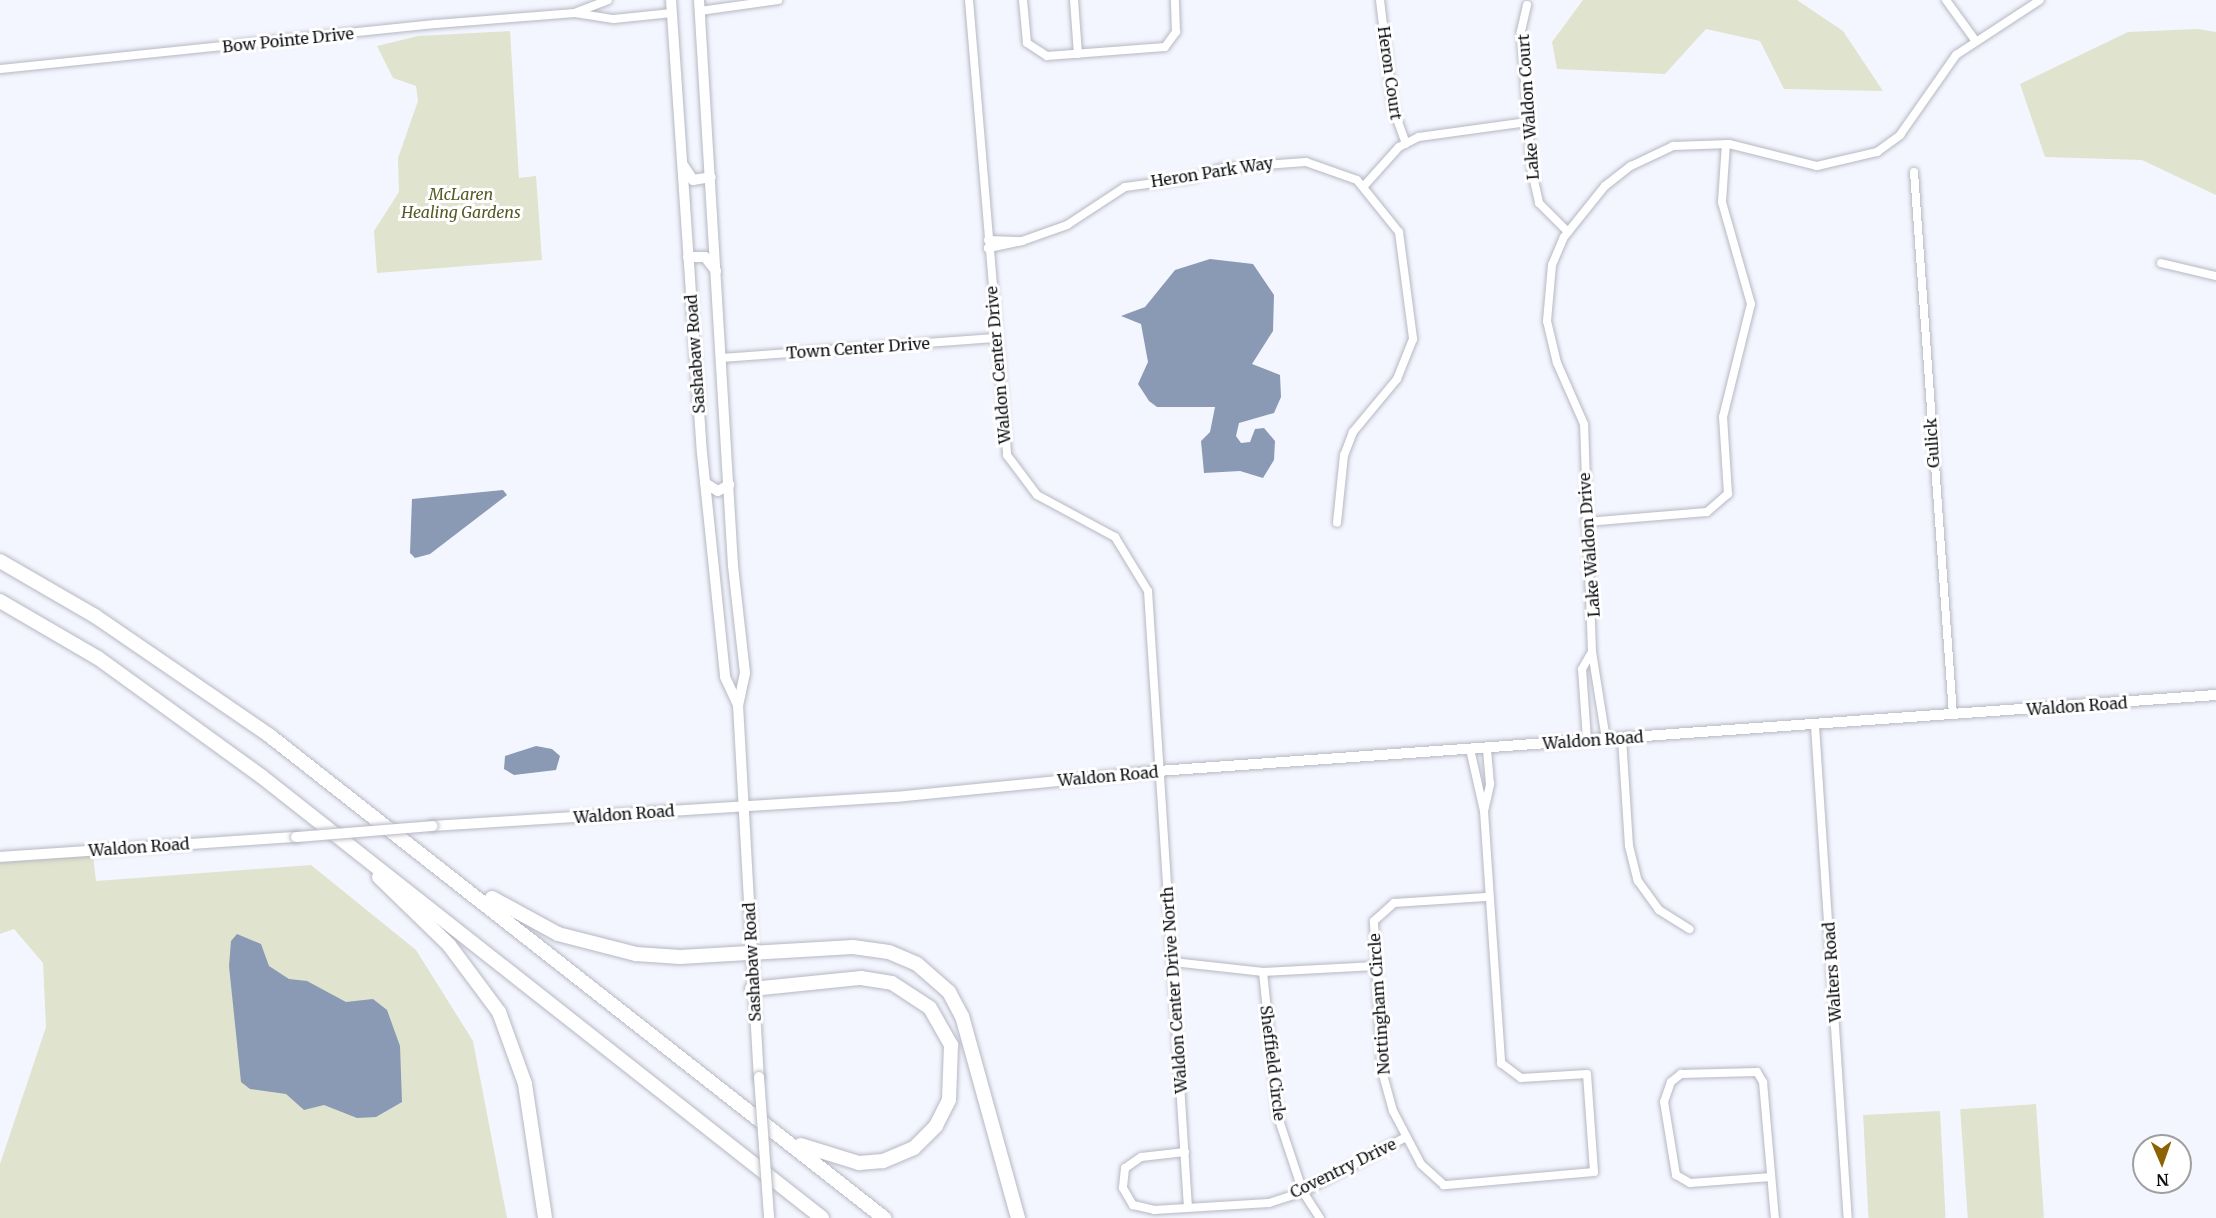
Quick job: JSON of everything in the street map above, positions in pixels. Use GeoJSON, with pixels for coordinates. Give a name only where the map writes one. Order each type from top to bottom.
{"type":"FeatureCollection","features":[{"type":"Feature","properties":{"kind":"highway"},"geometry":{"type":"LineString","coordinates":[[0,561],[218,698],[412,843],[486,895],[558,934],[658,956],[872,948],[904,956],[940,982],[966,1028],[1018,1218]]}},
{"type":"Feature","properties":{"kind":"highway"},"geometry":{"type":"LineString","coordinates":[[0,601],[117,672],[261,776],[357,855],[449,945],[499,1012],[525,1084],[546,1218]]}},
{"type":"Feature","properties":{"kind":"highway"},"geometry":{"type":"LineString","coordinates":[[412,843],[684,1065],[780,1135],[884,1218]]}},
{"type":"Feature","properties":{"kind":"highway"},"geometry":{"type":"LineString","coordinates":[[357,855],[423,900],[822,1218]]}},
{"type":"Feature","properties":{"kind":"highway"},"geometry":{"type":"LineString","coordinates":[[752,989],[861,978],[892,983],[930,1008],[951,1046],[953,1079],[943,1114],[925,1139],[899,1156],[871,1163],[842,1161],[780,1135]]}},
{"type":"Feature","properties":{"kind":"street","name":"Bow Pointe Drive"},"geometry":{"type":"LineString","coordinates":[[575,13],[608,0]]}},
{"type":"Feature","properties":{"kind":"street","name":"Sashabaw Road"},"geometry":{"type":"LineString","coordinates":[[671,0],[705,483],[725,677],[738,705]]}},
{"type":"Feature","properties":{"kind":"street"},"geometry":{"type":"LineString","coordinates":[[700,6],[778,0]]}},
{"type":"Feature","properties":{"kind":"street","name":"Waldon Center Drive"},"geometry":{"type":"LineString","coordinates":[[969,0],[1002,437],[1018,474],[1037,495],[1115,537],[1148,591],[1158,771]]}},
{"type":"Feature","properties":{"kind":"street"},"geometry":{"type":"LineString","coordinates":[[1023,0],[1030,49],[1042,55],[1078,54],[1168,45],[1176,32],[1175,0]]}},
{"type":"Feature","properties":{"kind":"street"},"geometry":{"type":"LineString","coordinates":[[1074,0],[1078,54]]}},
{"type":"Feature","properties":{"kind":"street","name":"Heron Court"},"geometry":{"type":"LineString","coordinates":[[1380,0],[1393,108],[1406,144]]}},
{"type":"Feature","properties":{"kind":"street"},"geometry":{"type":"LineString","coordinates":[[1946,0],[1975,40]]}},
{"type":"Feature","properties":{"kind":"street","name":"Lake Waldon Drive"},"geometry":{"type":"LineString","coordinates":[[1606,739],[1592,652],[1595,623],[1586,522],[1584,424],[1557,363],[1548,321],[1552,265],[1568,232],[1605,186],[1631,166],[1673,146],[1726,144],[1817,166],[1877,152],[1900,135],[1956,55],[1975,40],[2040,0]]}},
{"type":"Feature","properties":{"kind":"street","name":"Lake Waldon Court"},"geometry":{"type":"LineString","coordinates":[[1527,5],[1521,32],[1527,122],[1539,203],[1568,232]]}},
{"type":"Feature","properties":{"kind":"street","name":"Sashabaw Road"},"geometry":{"type":"LineString","coordinates":[[700,6],[729,485],[745,673],[738,705],[745,806],[752,989],[769,1218]]}},
{"type":"Feature","properties":{"kind":"street","name":"Bow Pointe Drive"},"geometry":{"type":"LineString","coordinates":[[0,69],[575,13],[614,19],[672,13]]}},
{"type":"Feature","properties":{"kind":"street"},"geometry":{"type":"LineString","coordinates":[[1364,186],[1406,144],[1444,130],[1527,122]]}},
{"type":"Feature","properties":{"kind":"street"},"geometry":{"type":"LineString","coordinates":[[1586,522],[1707,512],[1728,494],[1723,417],[1751,304],[1722,202],[1726,144]]}},
{"type":"Feature","properties":{"kind":"street"},"geometry":{"type":"LineString","coordinates":[[682,162],[693,180],[711,177]]}},
{"type":"Feature","properties":{"kind":"street","name":"Heron Park Way"},"geometry":{"type":"LineString","coordinates":[[988,244],[1022,242],[1067,225],[1125,187],[1192,178],[1223,168],[1306,162],[1339,171],[1364,186],[1399,232],[1413,339],[1397,379],[1353,432],[1344,455],[1337,524]]}},
{"type":"Feature","properties":{"kind":"street","name":"Gulick"},"geometry":{"type":"LineString","coordinates":[[1914,172],[1953,715]]}},
{"type":"Feature","properties":{"kind":"street"},"geometry":{"type":"LineString","coordinates":[[688,257],[705,257],[717,271]]}},
{"type":"Feature","properties":{"kind":"street"},"geometry":{"type":"LineString","coordinates":[[2161,263],[2216,276]]}},
{"type":"Feature","properties":{"kind":"street","name":"Town Center Drive"},"geometry":{"type":"LineString","coordinates":[[722,358],[994,338]]}},
{"type":"Feature","properties":{"kind":"street"},"geometry":{"type":"LineString","coordinates":[[705,483],[718,491],[729,485]]}},
{"type":"Feature","properties":{"kind":"street"},"geometry":{"type":"LineString","coordinates":[[720,633],[740,630]]}},
{"type":"Feature","properties":{"kind":"street","name":"Lake Waldon Drive"},"geometry":{"type":"LineString","coordinates":[[1587,740],[1582,669],[1592,652]]}},
{"type":"Feature","properties":{"kind":"street","name":"Waldon Road"},"geometry":{"type":"LineString","coordinates":[[0,856],[745,806],[1158,771],[1815,726],[2216,695]]}},
{"type":"Feature","properties":{"kind":"street","name":"Walters Road"},"geometry":{"type":"LineString","coordinates":[[1815,726],[1848,1218]]}},
{"type":"Feature","properties":{"kind":"street"},"geometry":{"type":"LineString","coordinates":[[1622,738],[1629,846],[1638,881],[1659,910],[1690,928]]}},
{"type":"Feature","properties":{"kind":"street","name":"Nottingham Circle"},"geometry":{"type":"LineString","coordinates":[[1484,811],[1490,784],[1487,748]]}},
{"type":"Feature","properties":{"kind":"street","name":"Nottingham Circle"},"geometry":{"type":"LineString","coordinates":[[1470,749],[1484,811],[1486,897],[1501,1063],[1521,1078],[1587,1074],[1594,1172],[1444,1185],[1421,1164],[1406,1137],[1382,1071],[1374,921],[1382,910],[1394,903],[1486,897]]}},
{"type":"Feature","properties":{"kind":"street","name":"Waldon Center Drive North"},"geometry":{"type":"LineString","coordinates":[[1158,771],[1173,962],[1188,1208]]}},
{"type":"Feature","properties":{"kind":"street"},"geometry":{"type":"LineString","coordinates":[[1173,962],[1263,972],[1376,966]]}},
{"type":"Feature","properties":{"kind":"street","name":"Sheffield Circle"},"geometry":{"type":"LineString","coordinates":[[1263,972],[1278,1117],[1303,1192],[1320,1218]]}},
{"type":"Feature","properties":{"kind":"street"},"geometry":{"type":"LineString","coordinates":[[1771,1177],[1690,1183],[1676,1175],[1664,1102],[1671,1082],[1681,1074],[1757,1072],[1763,1082],[1771,1177],[1774,1218]]}},
{"type":"Feature","properties":{"kind":"street","name":"Coventry Drive"},"geometry":{"type":"LineString","coordinates":[[1185,1152],[1141,1157],[1125,1168],[1123,1188],[1133,1204],[1188,1208],[1269,1203],[1303,1192],[1406,1137]]}},
{"type":"Feature","properties":{"kind":"green space"},"geometry":{"type":"Polygon","coordinates":[[[1583,0],[1797,0],[1843,31],[1883,91],[1784,89],[1760,41],[1706,29],[1665,74],[1557,69],[1552,42],[1583,0]]]}},
{"type":"Feature","properties":{"kind":"green space"},"geometry":{"type":"Polygon","coordinates":[[[2198,29],[2216,32],[2216,195],[2142,160],[2045,157],[2020,84],[2128,32],[2198,29]]]}},
{"type":"Feature","properties":{"kind":"green space","name":"McLaren Healing Gardens"},"geometry":{"type":"Polygon","coordinates":[[[510,31],[519,178],[536,176],[542,260],[377,273],[374,231],[399,192],[398,158],[418,101],[416,86],[393,78],[377,46],[418,36],[510,31]]]}},
{"type":"Feature","properties":{"kind":"green space"},"geometry":{"type":"Polygon","coordinates":[[[93,855],[96,881],[311,865],[416,950],[473,1041],[507,1218],[0,1218],[0,1164],[46,1027],[43,963],[14,929],[0,934],[0,862],[93,855]]]}},
{"type":"Feature","properties":{"kind":"green space"},"geometry":{"type":"Polygon","coordinates":[[[2036,1104],[2044,1218],[1968,1218],[1960,1109],[2036,1104]]]}},
{"type":"Feature","properties":{"kind":"green space"},"geometry":{"type":"Polygon","coordinates":[[[1940,1111],[1946,1218],[1869,1218],[1863,1115],[1940,1111]]]}},
{"type":"Feature","properties":{"kind":"water"},"geometry":{"type":"Polygon","coordinates":[[[1210,259],[1253,264],[1274,295],[1273,331],[1252,364],[1280,375],[1281,397],[1274,413],[1239,423],[1236,436],[1241,443],[1250,442],[1255,429],[1264,428],[1275,441],[1274,460],[1263,478],[1240,471],[1204,473],[1201,441],[1210,432],[1215,407],[1157,407],[1149,401],[1138,384],[1148,362],[1141,324],[1121,316],[1145,307],[1175,270],[1210,259]]]}},
{"type":"Feature","properties":{"kind":"water"},"geometry":{"type":"Polygon","coordinates":[[[503,490],[507,495],[430,554],[415,558],[410,553],[412,499],[503,490]]]}},
{"type":"Feature","properties":{"kind":"water"},"geometry":{"type":"Polygon","coordinates":[[[536,746],[552,749],[560,756],[556,770],[514,775],[504,769],[505,756],[536,746]]]}},
{"type":"Feature","properties":{"kind":"water"},"geometry":{"type":"Polygon","coordinates":[[[237,934],[261,944],[269,966],[289,979],[307,981],[346,1002],[373,999],[387,1010],[400,1046],[402,1102],[376,1117],[357,1118],[324,1105],[304,1110],[286,1094],[250,1089],[241,1082],[229,966],[231,941],[237,934]]]}}]}
